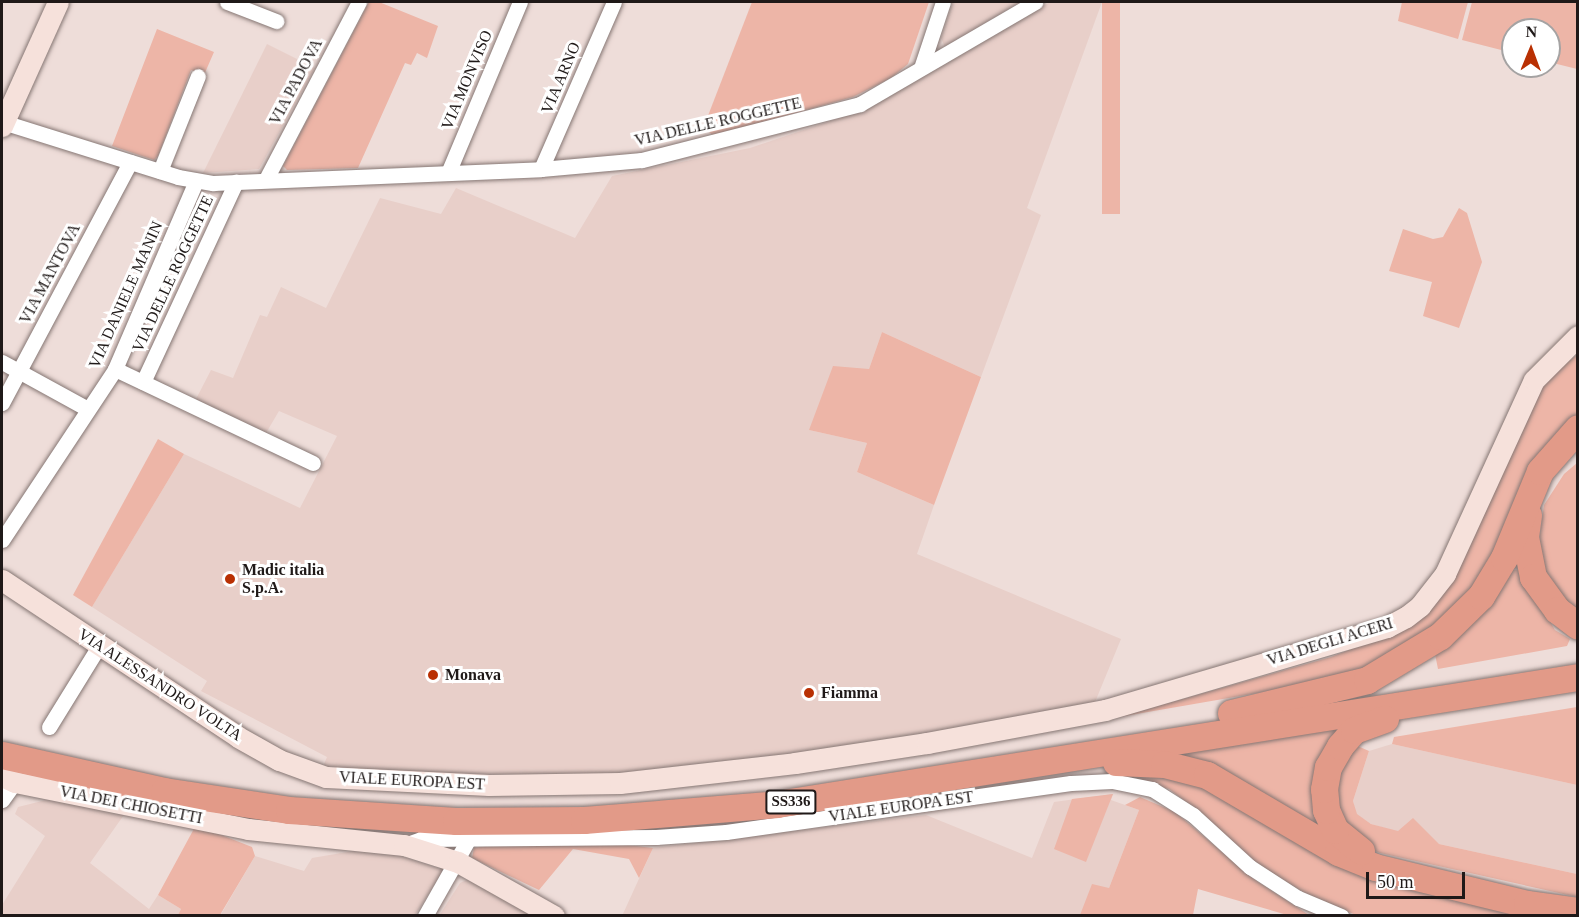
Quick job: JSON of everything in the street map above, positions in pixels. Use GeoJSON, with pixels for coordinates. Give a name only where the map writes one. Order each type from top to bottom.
{"type":"FeatureCollection","features":[{"type":"Feature","properties":{"kind":"highway"},"geometry":{"type":"LineString","coordinates":[[1231,714],[1367,680],[1440,636],[1481,596],[1504,558],[1540,471],[1578,428]]}},
{"type":"Feature","properties":{"kind":"highway"},"geometry":{"type":"LineString","coordinates":[[1578,448],[1542,484],[1528,515],[1525,537],[1530,566],[1540,590],[1578,626]]}},
{"type":"Feature","properties":{"kind":"highway","name":"SS336"},"geometry":{"type":"LineString","coordinates":[[2,738],[145,769],[292,793],[455,804],[584,803],[775,787],[1578,660]]}},
{"type":"Feature","properties":{"kind":"highway","name":"SS336"},"geometry":{"type":"LineString","coordinates":[[2,755],[118,781],[238,802],[352,815],[467,821],[584,820],[699,813],[1578,677]]}},
{"type":"Feature","properties":{"kind":"highway"},"geometry":{"type":"LineString","coordinates":[[1545,683],[1375,721],[1354,730],[1328,767],[1324,789],[1326,810],[1335,830],[1350,846],[1377,858],[1528,896],[1578,903]]}},
{"type":"Feature","properties":{"kind":"highway"},"geometry":{"type":"LineString","coordinates":[[995,769],[1124,762],[1164,764],[1207,776],[1338,852],[1375,867],[1527,904],[1578,911]]}},
{"type":"Feature","properties":{"kind":"street"},"geometry":{"type":"LineString","coordinates":[[2,124],[58,2]]}},
{"type":"Feature","properties":{"kind":"street"},"geometry":{"type":"LineString","coordinates":[[227,2],[276,21]]}},
{"type":"Feature","properties":{"kind":"street","name":"VIA PADOVA"},"geometry":{"type":"LineString","coordinates":[[266,179],[359,2]]}},
{"type":"Feature","properties":{"kind":"street","name":"VIA MONVISO"},"geometry":{"type":"LineString","coordinates":[[448,173],[520,2]]}},
{"type":"Feature","properties":{"kind":"street","name":"VIA ARNO"},"geometry":{"type":"LineString","coordinates":[[541,169],[614,2]]}},
{"type":"Feature","properties":{"kind":"street"},"geometry":{"type":"LineString","coordinates":[[922,65],[943,2]]}},
{"type":"Feature","properties":{"kind":"street","name":"VIA DELLE ROGGETTE"},"geometry":{"type":"LineString","coordinates":[[2,124],[196,182],[541,169],[642,160],[803,121],[860,104],[922,65],[1035,2]]}},
{"type":"Feature","properties":{"kind":"street"},"geometry":{"type":"LineString","coordinates":[[160,171],[198,76]]}},
{"type":"Feature","properties":{"kind":"street","name":"VIA MANTOVA"},"geometry":{"type":"LineString","coordinates":[[2,403],[130,162]]}},
{"type":"Feature","properties":{"kind":"street","name":"VIA DANIELE MANIN"},"geometry":{"type":"LineString","coordinates":[[2,540],[115,369],[196,182]]}},
{"type":"Feature","properties":{"kind":"street","name":"VIA DELLE ROGGETTE"},"geometry":{"type":"LineString","coordinates":[[143,382],[236,182]]}},
{"type":"Feature","properties":{"kind":"street","name":"VIA DEGLI ACERI"},"geometry":{"type":"LineString","coordinates":[[1105,710],[1387,627],[1420,606],[1445,574],[1534,380],[1578,336]]}},
{"type":"Feature","properties":{"kind":"street"},"geometry":{"type":"LineString","coordinates":[[2,362],[88,410]]}},
{"type":"Feature","properties":{"kind":"street"},"geometry":{"type":"LineString","coordinates":[[115,369],[313,463]]}},
{"type":"Feature","properties":{"kind":"street","name":"VIA ALESSANDRO VOLTA"},"geometry":{"type":"LineString","coordinates":[[2,580],[257,748],[326,777]]}},
{"type":"Feature","properties":{"kind":"street"},"geometry":{"type":"LineString","coordinates":[[49,727],[99,646]]}},
{"type":"Feature","properties":{"kind":"street","name":"VIALE EUROPA EST"},"geometry":{"type":"LineString","coordinates":[[326,777],[489,785],[620,783],[795,763],[1105,710]]}},
{"type":"Feature","properties":{"kind":"street","name":"VIA DEI CHIOSETTI"},"geometry":{"type":"LineString","coordinates":[[2,800],[8,779],[248,829],[404,845]]}},
{"type":"Feature","properties":{"kind":"street","name":"VIALE EUROPA EST"},"geometry":{"type":"LineString","coordinates":[[404,845],[421,839],[468,840],[726,832],[1071,783],[1112,781],[1152,789],[1193,815],[1250,867],[1321,912],[1341,915]]}},
{"type":"Feature","properties":{"kind":"street"},"geometry":{"type":"LineString","coordinates":[[425,915],[458,862],[468,840]]}},
{"type":"Feature","properties":{"kind":"street"},"geometry":{"type":"LineString","coordinates":[[404,845],[458,862],[554,915]]}},
{"type":"Feature","properties":{"kind":"shaded area"},"geometry":{"type":"Polygon","coordinates":[[[369,2],[379,2],[438,26],[427,58],[417,53],[411,65],[405,63],[358,168],[287,170],[283,166],[369,2]]]}},
{"type":"Feature","properties":{"kind":"shaded area"},"geometry":{"type":"Polygon","coordinates":[[[752,2],[929,2],[908,64],[891,78],[853,97],[713,136],[704,126],[752,2]]]}},
{"type":"Feature","properties":{"kind":"shaded area"},"geometry":{"type":"Polygon","coordinates":[[[953,2],[1020,2],[945,47],[941,38],[953,2]]]}},
{"type":"Feature","properties":{"kind":"shaded area"},"geometry":{"type":"Polygon","coordinates":[[[1050,2],[1102,2],[1027,208],[1041,215],[981,377],[882,332],[869,369],[809,430],[867,443],[857,472],[934,505],[917,554],[1121,639],[1093,707],[707,768],[587,777],[322,769],[327,757],[201,691],[207,681],[92,607],[184,454],[300,508],[337,436],[279,411],[266,433],[195,401],[211,370],[233,378],[260,315],[267,317],[281,287],[326,308],[380,198],[441,214],[456,188],[575,238],[612,176],[750,148],[866,109],[1050,2]]]}},
{"type":"Feature","properties":{"kind":"shaded area"},"geometry":{"type":"Polygon","coordinates":[[[1102,2],[1120,2],[1120,214],[1102,214],[1102,2]]]}},
{"type":"Feature","properties":{"kind":"shaded area"},"geometry":{"type":"Polygon","coordinates":[[[1402,2],[1468,2],[1458,39],[1398,21],[1402,2]]]}},
{"type":"Feature","properties":{"kind":"shaded area"},"geometry":{"type":"Polygon","coordinates":[[[1472,2],[1577,2],[1577,69],[1561,65],[1561,18],[1501,18],[1501,50],[1462,40],[1472,2]]]}},
{"type":"Feature","properties":{"kind":"shaded area"},"geometry":{"type":"Polygon","coordinates":[[[157,29],[214,52],[204,75],[191,70],[158,156],[154,160],[112,146],[157,29]]]}},
{"type":"Feature","properties":{"kind":"shaded area"},"geometry":{"type":"Polygon","coordinates":[[[267,44],[315,68],[259,169],[203,173],[267,44]]]}},
{"type":"Feature","properties":{"kind":"shaded area"},"geometry":{"type":"Polygon","coordinates":[[[1459,208],[1467,213],[1482,262],[1459,328],[1423,316],[1432,282],[1389,271],[1403,229],[1433,239],[1443,237],[1459,208]]]}},
{"type":"Feature","properties":{"kind":"shaded area"},"geometry":{"type":"Polygon","coordinates":[[[882,332],[981,377],[934,505],[857,472],[867,443],[809,430],[833,366],[869,369],[882,332]]]}},
{"type":"Feature","properties":{"kind":"shaded area"},"geometry":{"type":"Polygon","coordinates":[[[1577,355],[1577,416],[1470,597],[1402,655],[1338,679],[1119,717],[1331,657],[1413,625],[1433,605],[1542,381],[1577,355]]]}},
{"type":"Feature","properties":{"kind":"shaded area"},"geometry":{"type":"Polygon","coordinates":[[[158,439],[184,454],[92,607],[73,595],[158,439]]]}},
{"type":"Feature","properties":{"kind":"shaded area"},"geometry":{"type":"Polygon","coordinates":[[[1577,463],[1577,615],[1546,581],[1538,549],[1544,505],[1564,474],[1577,463]]]}},
{"type":"Feature","properties":{"kind":"shaded area"},"geometry":{"type":"Polygon","coordinates":[[[1510,570],[1519,570],[1555,630],[1570,639],[1567,646],[1438,669],[1435,654],[1510,570]]]}},
{"type":"Feature","properties":{"kind":"shaded area"},"geometry":{"type":"Polygon","coordinates":[[[1577,707],[1577,785],[1392,744],[1394,737],[1577,707]]]}},
{"type":"Feature","properties":{"kind":"shaded area"},"geometry":{"type":"Polygon","coordinates":[[[1348,722],[1328,837],[1157,753],[1348,722]]]}},
{"type":"Feature","properties":{"kind":"shaded area"},"geometry":{"type":"Polygon","coordinates":[[[1353,744],[1369,751],[1353,801],[1357,814],[1371,824],[1398,831],[1413,818],[1439,844],[1577,874],[1577,897],[1380,853],[1357,843],[1340,827],[1336,772],[1353,744]]]}},
{"type":"Feature","properties":{"kind":"shaded area"},"geometry":{"type":"Polygon","coordinates":[[[1392,744],[1577,785],[1577,874],[1439,844],[1371,824],[1356,814],[1353,801],[1369,751],[1392,744]]]}},
{"type":"Feature","properties":{"kind":"shaded area"},"geometry":{"type":"Polygon","coordinates":[[[1135,770],[1189,778],[1296,834],[1550,915],[1356,915],[1312,897],[1257,865],[1169,789],[1139,781],[1135,770]]]}},
{"type":"Feature","properties":{"kind":"shaded area"},"geometry":{"type":"Polygon","coordinates":[[[1113,794],[1111,800],[1139,810],[1109,888],[1082,915],[622,916],[653,848],[926,815],[1032,858],[1054,802],[1113,794]]]}},
{"type":"Feature","properties":{"kind":"shaded area"},"geometry":{"type":"Polygon","coordinates":[[[1113,794],[1086,862],[1054,849],[1072,799],[1113,794]]]}},
{"type":"Feature","properties":{"kind":"shaded area"},"geometry":{"type":"Polygon","coordinates":[[[1140,797],[1175,812],[1255,880],[1309,915],[1287,915],[1198,889],[1193,915],[1080,915],[1092,884],[1109,888],[1139,810],[1125,805],[1140,797]]]}},
{"type":"Feature","properties":{"kind":"shaded area"},"geometry":{"type":"Polygon","coordinates":[[[54,798],[126,812],[90,863],[149,909],[158,895],[181,909],[178,916],[2,916],[2,905],[45,836],[15,814],[18,807],[54,798]]]}},
{"type":"Feature","properties":{"kind":"shaded area"},"geometry":{"type":"Polygon","coordinates":[[[196,825],[252,847],[255,856],[220,915],[178,915],[181,909],[158,895],[196,825]]]}},
{"type":"Feature","properties":{"kind":"shaded area"},"geometry":{"type":"Polygon","coordinates":[[[611,843],[653,848],[639,878],[629,859],[573,849],[539,890],[472,858],[474,848],[485,846],[611,843]]]}},
{"type":"Feature","properties":{"kind":"shaded area"},"geometry":{"type":"Polygon","coordinates":[[[353,851],[388,852],[444,870],[415,915],[220,916],[255,856],[304,871],[312,858],[353,851]]]}},
{"type":"Feature","properties":{"kind":"shaded area"},"geometry":{"type":"Polygon","coordinates":[[[469,879],[537,916],[439,916],[460,883],[469,879]]]}},
{"type":"Feature","properties":{"kind":"place","name":"Madic italia S.p.A."},"geometry":{"type":"Point","coordinates":[230,579]}},
{"type":"Feature","properties":{"kind":"place","name":"Monava"},"geometry":{"type":"Point","coordinates":[433,675]}},
{"type":"Feature","properties":{"kind":"place","name":"Fiamma"},"geometry":{"type":"Point","coordinates":[809,693]}}]}
